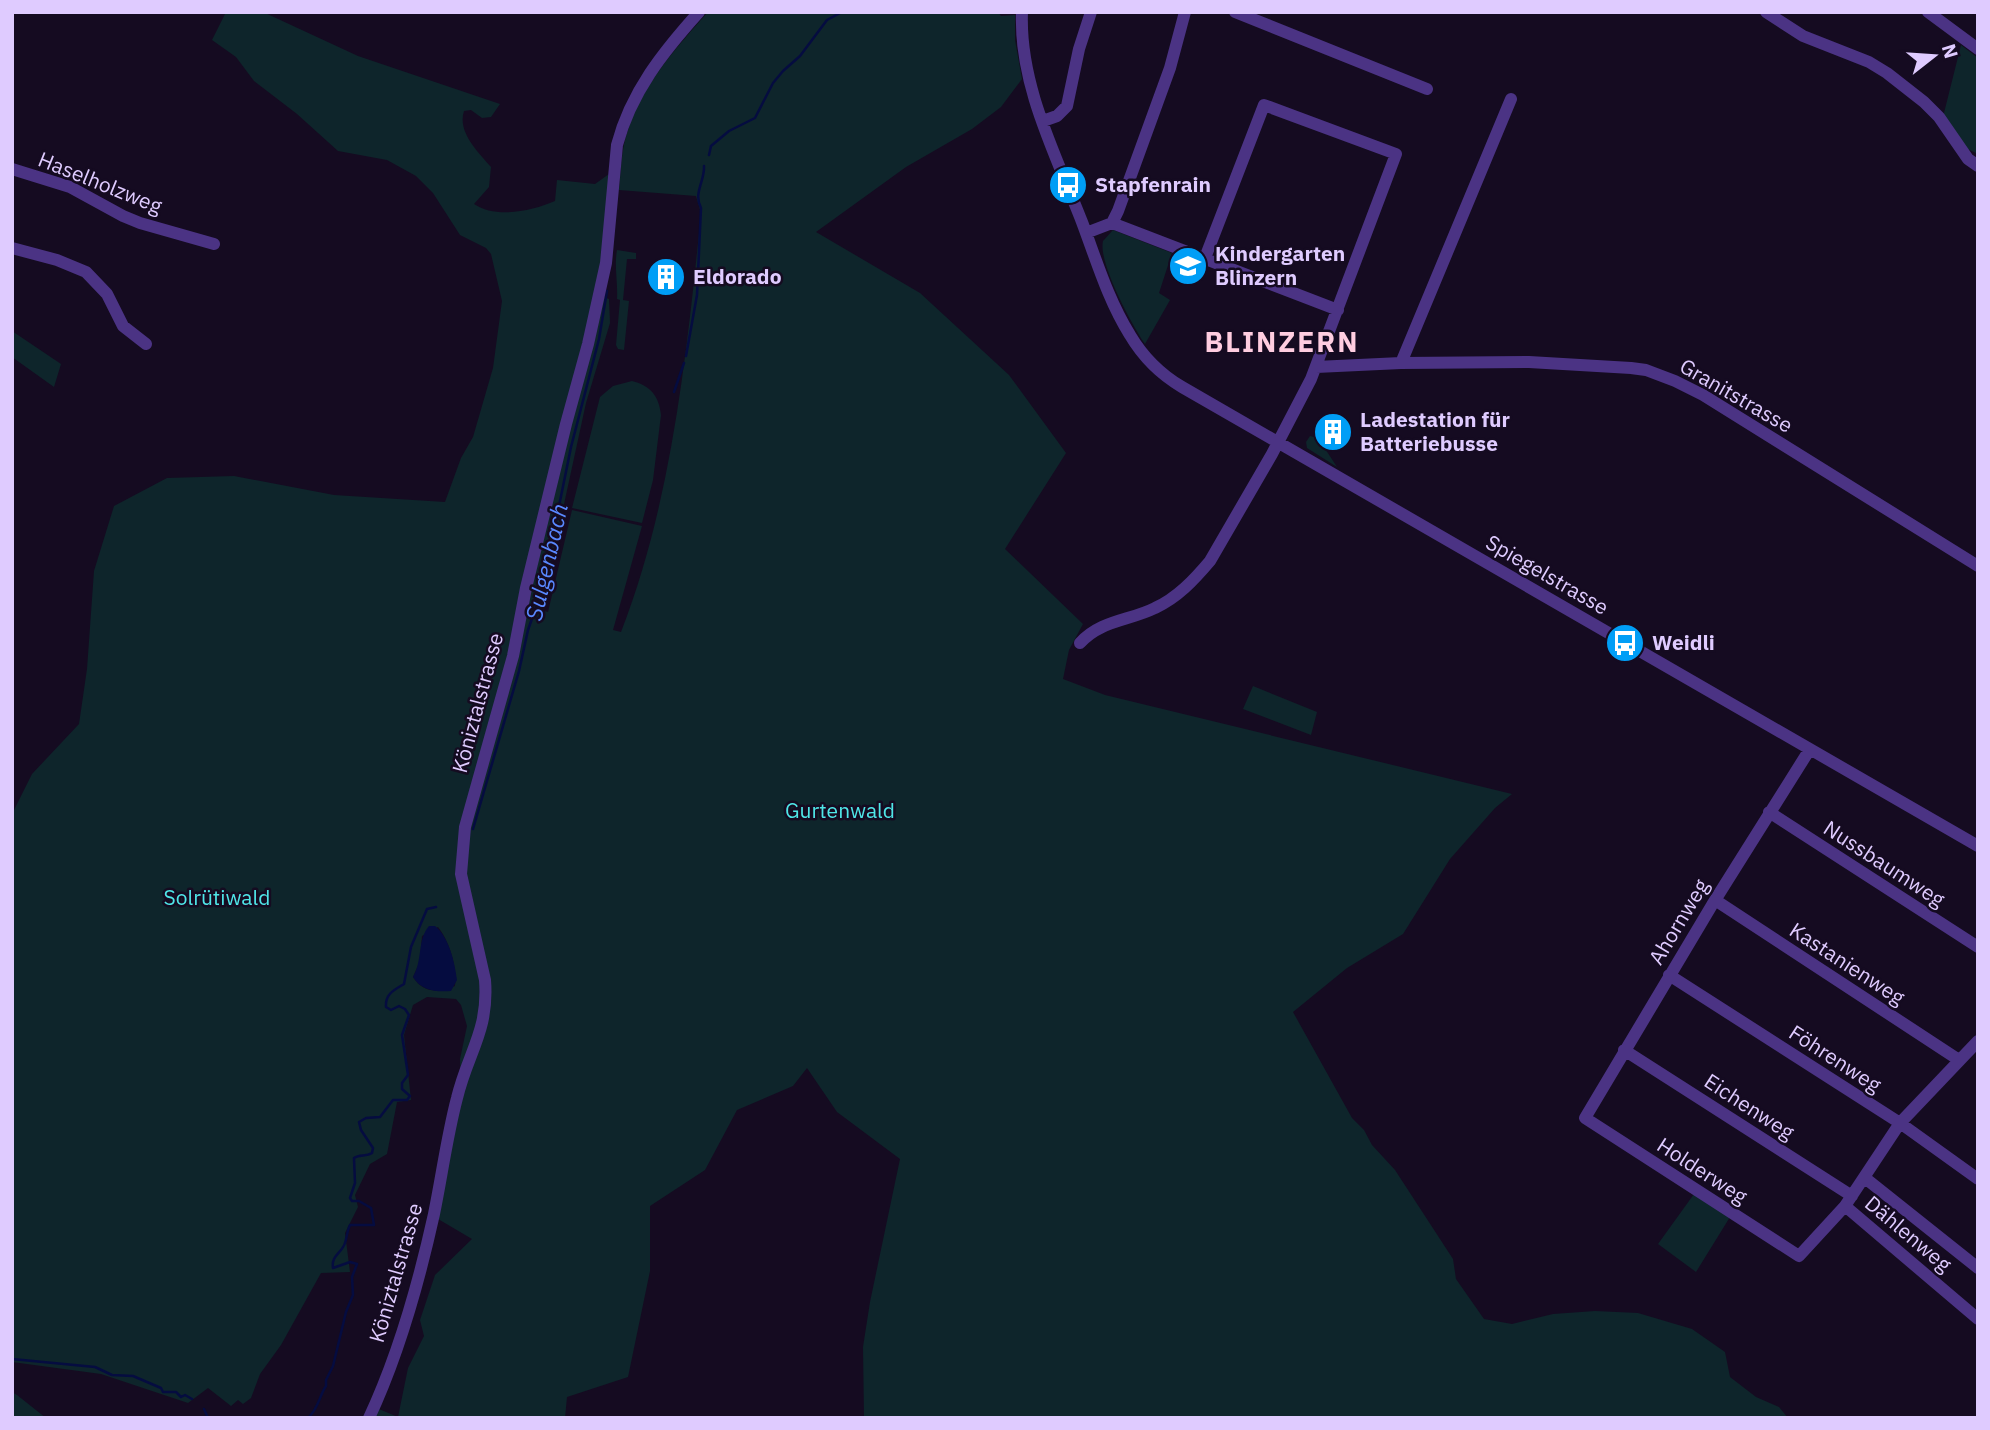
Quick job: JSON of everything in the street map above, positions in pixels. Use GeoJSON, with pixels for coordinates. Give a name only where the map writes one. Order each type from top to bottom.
{"type":"FeatureCollection","features":[{"type":"Feature","properties":{"kind":"street","name":"Köniztalstrasse"},"geometry":{"type":"LineString","coordinates":[[369,1418],[382,1390],[408,1310],[433,1216],[460,1082],[484,1021],[485,980],[461,874],[464,827],[513,656],[526,588],[588,344],[606,263],[617,145],[621,129],[652,67],[699,12]]}},
{"type":"Feature","properties":{"kind":"street","name":"Spiegelstrasse"},"geometry":{"type":"LineString","coordinates":[[1022,12],[1025,58],[1043,121],[1121,321],[1150,361],[1171,380],[1978,846]]}},
{"type":"Feature","properties":{"kind":"street"},"geometry":{"type":"LineString","coordinates":[[1043,121],[1057,116],[1067,106],[1079,50],[1091,12]]}},
{"type":"Feature","properties":{"kind":"street"},"geometry":{"type":"LineString","coordinates":[[1112,223],[1170,68],[1185,12]]}},
{"type":"Feature","properties":{"kind":"street"},"geometry":{"type":"LineString","coordinates":[[1235,12],[1427,89]]}},
{"type":"Feature","properties":{"kind":"street"},"geometry":{"type":"LineString","coordinates":[[1766,12],[1803,36],[1869,62],[1880,69],[1940,117],[1968,159],[1978,166]]}},
{"type":"Feature","properties":{"kind":"street"},"geometry":{"type":"LineString","coordinates":[[1928,12],[1978,49]]}},
{"type":"Feature","properties":{"kind":"street"},"geometry":{"type":"LineString","coordinates":[[1401,363],[1511,99]]}},
{"type":"Feature","properties":{"kind":"street"},"geometry":{"type":"LineString","coordinates":[[1080,643],[1102,626],[1156,608],[1174,597],[1210,561],[1279,441],[1316,367],[1396,153],[1264,105],[1205,258]]}},
{"type":"Feature","properties":{"kind":"street","name":"Haselholzweg"},"geometry":{"type":"LineString","coordinates":[[12,169],[70,187],[140,223],[214,244]]}},
{"type":"Feature","properties":{"kind":"street"},"geometry":{"type":"LineString","coordinates":[[1086,233],[1112,223],[1338,310]]}},
{"type":"Feature","properties":{"kind":"street"},"geometry":{"type":"LineString","coordinates":[[12,248],[57,260],[86,272],[107,294],[123,326],[146,344]]}},
{"type":"Feature","properties":{"kind":"street","name":"Granitstrasse"},"geometry":{"type":"LineString","coordinates":[[1316,367],[1530,362],[1646,370],[1703,395],[1978,566]]}},
{"type":"Feature","properties":{"kind":"street","name":"Ahornweg"},"geometry":{"type":"LineString","coordinates":[[1586,1118],[1669,975],[1810,749]]}},
{"type":"Feature","properties":{"kind":"street","name":"Nussbaumweg"},"geometry":{"type":"LineString","coordinates":[[1769,812],[1978,947]]}},
{"type":"Feature","properties":{"kind":"street","name":"Kastanienweg"},"geometry":{"type":"LineString","coordinates":[[1715,900],[1959,1060]]}},
{"type":"Feature","properties":{"kind":"street","name":"Föhrenweg"},"geometry":{"type":"LineString","coordinates":[[1669,975],[1900,1123],[1978,1179]]}},
{"type":"Feature","properties":{"kind":"street"},"geometry":{"type":"LineString","coordinates":[[1849,1201],[1900,1123],[1978,1041]]}},
{"type":"Feature","properties":{"kind":"street","name":"Eichenweg"},"geometry":{"type":"LineString","coordinates":[[1624,1050],[1849,1201]]}},
{"type":"Feature","properties":{"kind":"street","name":"Holderweg"},"geometry":{"type":"LineString","coordinates":[[1586,1118],[1798,1256],[1849,1201]]}},
{"type":"Feature","properties":{"kind":"street"},"geometry":{"type":"LineString","coordinates":[[1866,1178],[1978,1268]]}},
{"type":"Feature","properties":{"kind":"street","name":"Dählenweg"},"geometry":{"type":"LineString","coordinates":[[1849,1201],[1978,1319]]}},
{"type":"Feature","properties":{"kind":"green space"},"geometry":{"type":"Polygon","coordinates":[[[226,12],[263,12],[358,56],[500,104],[491,117],[482,118],[471,110],[464,111],[463,127],[466,134],[491,167],[489,187],[474,204],[483,209],[514,212],[536,208],[555,201],[557,180],[595,184],[609,174],[599,295],[609,299],[610,323],[586,403],[541,610],[548,612],[572,510],[642,526],[613,630],[621,632],[639,582],[665,479],[683,372],[701,213],[696,196],[619,190],[626,137],[634,113],[651,82],[708,12],[998,12],[1001,16],[1015,15],[1015,40],[1022,79],[1001,107],[972,129],[906,167],[816,232],[920,293],[1009,375],[1066,453],[1005,549],[1083,624],[1069,650],[1063,679],[1105,695],[1512,794],[1495,808],[1450,859],[1403,934],[1347,968],[1293,1012],[1352,1118],[1395,1170],[1453,1259],[1456,1279],[1484,1319],[1512,1324],[1553,1314],[1595,1311],[1638,1313],[1692,1329],[1725,1352],[1730,1377],[1756,1397],[1779,1407],[1788,1418],[866,1418],[863,1347],[900,1159],[837,1112],[807,1068],[793,1086],[737,1110],[705,1170],[650,1206],[650,1271],[628,1377],[567,1397],[565,1418],[368,1418],[374,1407],[398,1417],[408,1368],[424,1336],[420,1320],[435,1275],[472,1239],[433,1216],[461,1082],[460,1059],[467,1026],[461,1005],[456,999],[427,997],[413,1005],[404,1035],[411,1100],[397,1102],[387,1154],[370,1164],[355,1195],[358,1207],[345,1233],[350,1272],[321,1273],[281,1345],[260,1374],[251,1398],[243,1404],[238,1400],[231,1406],[208,1388],[188,1403],[101,1374],[12,1362],[12,814],[32,774],[79,724],[87,669],[94,571],[114,506],[167,478],[234,476],[334,495],[445,502],[461,458],[473,437],[493,368],[502,301],[491,254],[486,248],[460,235],[433,193],[416,176],[387,160],[338,151],[297,114],[254,81],[236,57],[212,40],[226,12]],[[438,927],[422,936],[420,961],[413,977],[426,989],[443,990],[455,986],[454,963],[438,927]]]}},
{"type":"Feature","properties":{"kind":"green space"},"geometry":{"type":"Polygon","coordinates":[[[1961,45],[1978,58],[1978,154],[1959,145],[1943,117],[1961,45]]]}},
{"type":"Feature","properties":{"kind":"green space"},"geometry":{"type":"Polygon","coordinates":[[[1113,230],[1172,253],[1159,293],[1170,300],[1145,344],[1125,309],[1106,264],[1103,241],[1113,230]]]}},
{"type":"Feature","properties":{"kind":"green space"},"geometry":{"type":"Polygon","coordinates":[[[617,250],[636,253],[636,259],[627,259],[623,300],[629,301],[624,350],[618,349],[616,345],[620,300],[617,299],[617,250]]]}},
{"type":"Feature","properties":{"kind":"green space"},"geometry":{"type":"Polygon","coordinates":[[[12,331],[61,364],[54,387],[12,357],[12,331]]]}},
{"type":"Feature","properties":{"kind":"green space"},"geometry":{"type":"Polygon","coordinates":[[[632,381],[653,393],[661,415],[653,480],[642,523],[572,508],[600,397],[613,386],[632,381]]]}},
{"type":"Feature","properties":{"kind":"green space"},"geometry":{"type":"Polygon","coordinates":[[[1310,436],[1318,438],[1337,467],[1307,448],[1306,442],[1310,436]]]}},
{"type":"Feature","properties":{"kind":"green space"},"geometry":{"type":"Polygon","coordinates":[[[1253,686],[1317,712],[1311,735],[1243,709],[1253,686]]]}},
{"type":"Feature","properties":{"kind":"green space"},"geometry":{"type":"Polygon","coordinates":[[[1694,1194],[1730,1217],[1696,1272],[1658,1244],[1694,1194]]]}},
{"type":"Feature","properties":{"kind":"green space"},"geometry":{"type":"Polygon","coordinates":[[[12,1392],[17,1395],[46,1418],[12,1418],[12,1392]]]}},
{"type":"Feature","properties":{"kind":"shaded area"},"geometry":{"type":"Polygon","coordinates":[[[429,926],[435,926],[440,931],[450,951],[457,980],[451,991],[429,990],[413,977],[423,937],[429,926]]]}},
{"type":"Feature","properties":{"kind":"waterway","name":"Sulgenbach"},"geometry":{"type":"LineString","coordinates":[[711,146],[729,131],[755,118],[773,83],[800,56],[827,20],[842,12]]}},
{"type":"Feature","properties":{"kind":"waterway"},"geometry":{"type":"LineString","coordinates":[[709,155],[711,146]]}},
{"type":"Feature","properties":{"kind":"waterway"},"geometry":{"type":"LineString","coordinates":[[686,356],[697,295],[701,208],[698,197],[704,166]]}},
{"type":"Feature","properties":{"kind":"waterway","name":"Sulgenbach"},"geometry":{"type":"LineString","coordinates":[[473,829],[519,671],[528,630],[542,590],[571,447],[599,339],[607,291]]}},
{"type":"Feature","properties":{"kind":"waterway"},"geometry":{"type":"LineString","coordinates":[[674,392],[684,363]]}},
{"type":"Feature","properties":{"kind":"waterway","name":"Sulgenbach"},"geometry":{"type":"LineString","coordinates":[[308,1418],[326,1386],[353,1295],[352,1277],[357,1264],[350,1262],[333,1268],[335,1257],[344,1246],[350,1225],[374,1225],[371,1208],[350,1198],[355,1183],[354,1158],[372,1153],[373,1148],[359,1122],[366,1118],[380,1117],[393,1100],[407,1100],[410,1096],[402,1089],[402,1083],[408,1075],[402,1035],[409,1015],[399,1006],[391,1010],[386,1007],[387,999],[404,984],[411,947],[427,909],[436,907]]}},
{"type":"Feature","properties":{"kind":"waterway"},"geometry":{"type":"LineString","coordinates":[[12,1359],[95,1367],[112,1375],[133,1376],[161,1388],[163,1392],[176,1392],[181,1397],[185,1395],[192,1399]]}},
{"type":"Feature","properties":{"kind":"waterway"},"geometry":{"type":"LineString","coordinates":[[204,1409],[208,1418]]}},
{"type":"Feature","properties":{"kind":"place","name":"Stapfenrain"},"geometry":{"type":"Point","coordinates":[1068,185]}},
{"type":"Feature","properties":{"kind":"place","name":"Kindergarten Blinzern"},"geometry":{"type":"Point","coordinates":[1188,266]}},
{"type":"Feature","properties":{"kind":"place","name":"Eldorado"},"geometry":{"type":"Point","coordinates":[666,277]}},
{"type":"Feature","properties":{"kind":"place","name":"Ladestation für Batteriebusse"},"geometry":{"type":"Point","coordinates":[1333,432]}},
{"type":"Feature","properties":{"kind":"place","name":"Weidli"},"geometry":{"type":"Point","coordinates":[1625,643]}},
{"type":"Feature","properties":{"kind":"district","name":"BLINZERN"},"geometry":{"type":"Point","coordinates":[1282,342]}},
{"type":"Feature","properties":{"kind":"park label","name":"Gurtenwald"},"geometry":{"type":"Point","coordinates":[840,811]}},
{"type":"Feature","properties":{"kind":"park label","name":"Solrütiwald"},"geometry":{"type":"Point","coordinates":[217,898]}}]}
